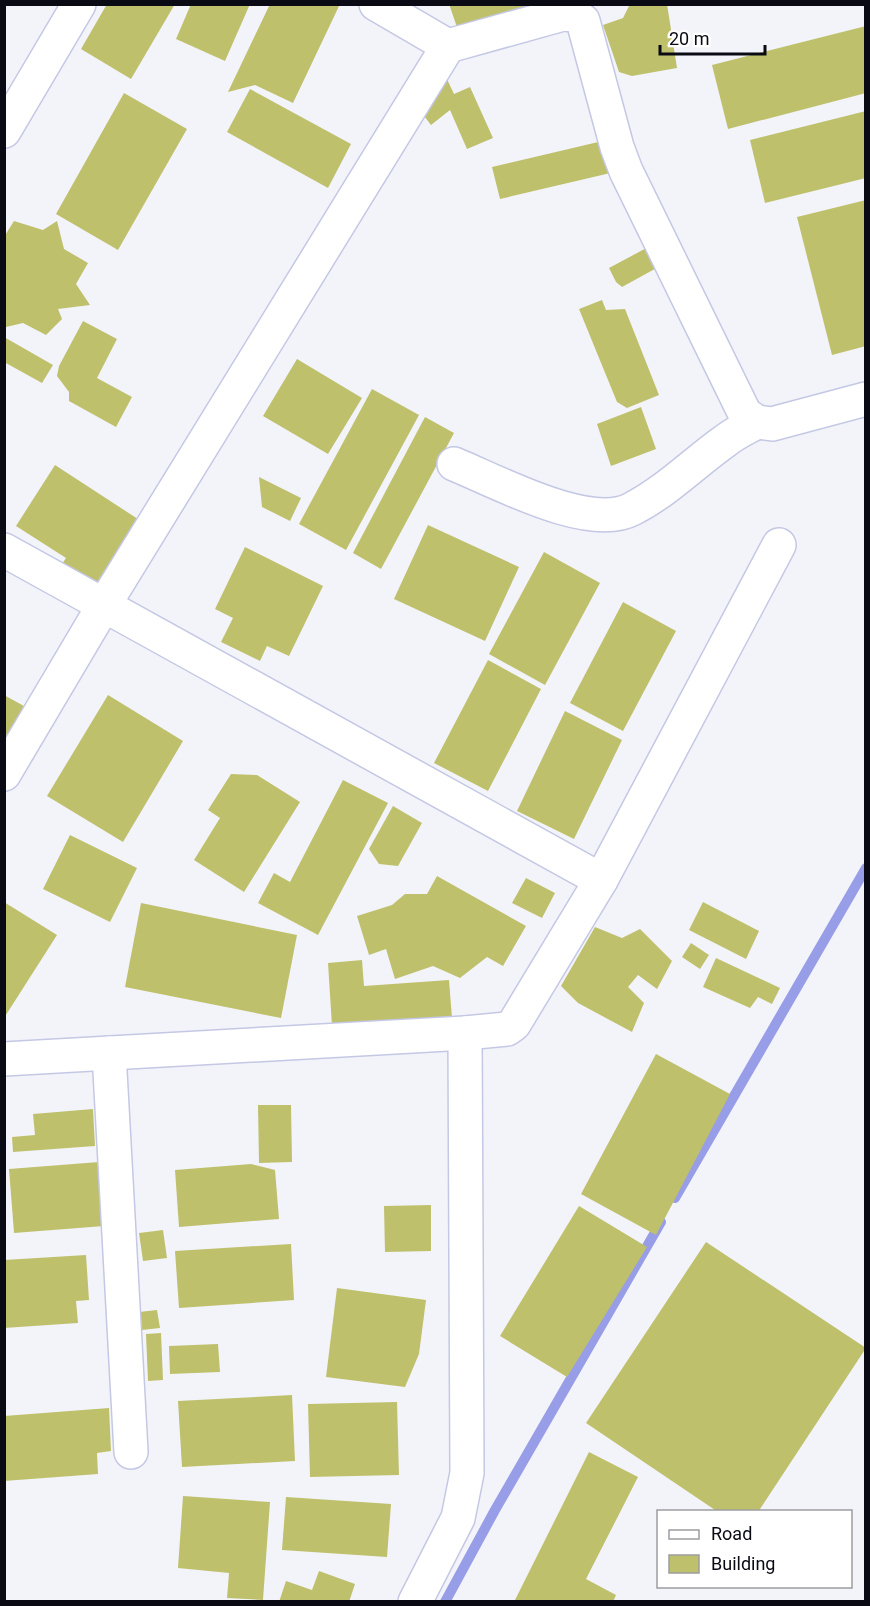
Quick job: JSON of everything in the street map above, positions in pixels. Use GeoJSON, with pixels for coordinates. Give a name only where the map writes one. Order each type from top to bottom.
{"type":"FeatureCollection","features":[{"type":"Feature","properties":{"kind":"street"},"geometry":{"type":"LineString","coordinates":[[4,131],[79,4]]}},
{"type":"Feature","properties":{"kind":"street"},"geometry":{"type":"LineString","coordinates":[[376,4],[448,46]]}},
{"type":"Feature","properties":{"kind":"street"},"geometry":{"type":"LineString","coordinates":[[4,774],[104,605],[448,46],[564,14],[575,15],[583,21],[617,147],[626,171],[745,414],[757,422],[772,424],[866,399]]}},
{"type":"Feature","properties":{"kind":"street"},"geometry":{"type":"LineString","coordinates":[[454,464],[571,512],[603,515],[630,510],[688,471],[726,440],[757,422]]}},
{"type":"Feature","properties":{"kind":"street"},"geometry":{"type":"LineString","coordinates":[[4,1059],[507,1029],[514,1024],[601,880],[779,545]]}},
{"type":"Feature","properties":{"kind":"street"},"geometry":{"type":"LineString","coordinates":[[4,550],[601,880]]}},
{"type":"Feature","properties":{"kind":"street"},"geometry":{"type":"LineString","coordinates":[[415,1602],[458,1518],[467,1473],[465,1032]]}},
{"type":"Feature","properties":{"kind":"street"},"geometry":{"type":"LineString","coordinates":[[109,1053],[131,1452]]}},
{"type":"Feature","properties":{"kind":"building"},"geometry":{"type":"Polygon","coordinates":[[[107,4],[175,4],[131,79],[81,49],[107,4]]]}},
{"type":"Feature","properties":{"kind":"building"},"geometry":{"type":"Polygon","coordinates":[[[191,4],[250,4],[225,61],[176,39],[191,4]]]}},
{"type":"Feature","properties":{"kind":"building"},"geometry":{"type":"Polygon","coordinates":[[[270,4],[340,4],[293,103],[255,85],[228,92],[270,4]]]}},
{"type":"Feature","properties":{"kind":"building"},"geometry":{"type":"Polygon","coordinates":[[[449,4],[537,4],[459,33],[449,4]]]}},
{"type":"Feature","properties":{"kind":"building"},"geometry":{"type":"Polygon","coordinates":[[[630,4],[667,4],[677,68],[632,76],[619,72],[603,25],[623,18],[630,4]]]}},
{"type":"Feature","properties":{"kind":"building"},"geometry":{"type":"Polygon","coordinates":[[[866,26],[866,93],[728,129],[712,65],[866,26]]]}},
{"type":"Feature","properties":{"kind":"building"},"geometry":{"type":"Polygon","coordinates":[[[445,75],[454,94],[470,87],[493,138],[467,149],[450,110],[431,125],[408,95],[445,75]]]}},
{"type":"Feature","properties":{"kind":"building"},"geometry":{"type":"Polygon","coordinates":[[[250,89],[351,144],[328,188],[227,132],[250,89]]]}},
{"type":"Feature","properties":{"kind":"building"},"geometry":{"type":"Polygon","coordinates":[[[124,93],[187,129],[118,250],[56,214],[124,93]]]}},
{"type":"Feature","properties":{"kind":"building"},"geometry":{"type":"Polygon","coordinates":[[[866,111],[866,178],[765,203],[750,140],[866,111]]]}},
{"type":"Feature","properties":{"kind":"building"},"geometry":{"type":"Polygon","coordinates":[[[611,139],[619,171],[500,199],[492,167],[611,139]]]}},
{"type":"Feature","properties":{"kind":"building"},"geometry":{"type":"Polygon","coordinates":[[[866,200],[866,346],[832,355],[797,217],[866,200]]]}},
{"type":"Feature","properties":{"kind":"building"},"geometry":{"type":"Polygon","coordinates":[[[14,221],[43,230],[57,221],[64,249],[88,263],[76,284],[90,305],[58,309],[62,319],[46,335],[23,323],[6,327],[4,324],[4,237],[14,221]]]}},
{"type":"Feature","properties":{"kind":"building"},"geometry":{"type":"Polygon","coordinates":[[[652,245],[662,265],[622,287],[616,282],[609,268],[652,245]]]}},
{"type":"Feature","properties":{"kind":"building"},"geometry":{"type":"Polygon","coordinates":[[[602,300],[606,310],[625,309],[659,395],[627,408],[617,402],[579,309],[602,300]]]}},
{"type":"Feature","properties":{"kind":"building"},"geometry":{"type":"Polygon","coordinates":[[[83,321],[117,339],[97,378],[132,397],[116,427],[69,401],[69,392],[57,376],[59,366],[83,321]]]}},
{"type":"Feature","properties":{"kind":"building"},"geometry":{"type":"Polygon","coordinates":[[[4,337],[53,365],[42,383],[4,362],[4,337]]]}},
{"type":"Feature","properties":{"kind":"building"},"geometry":{"type":"Polygon","coordinates":[[[297,359],[362,398],[328,454],[263,416],[297,359]]]}},
{"type":"Feature","properties":{"kind":"building"},"geometry":{"type":"Polygon","coordinates":[[[372,389],[419,415],[346,550],[299,524],[372,389]]]}},
{"type":"Feature","properties":{"kind":"building"},"geometry":{"type":"Polygon","coordinates":[[[641,407],[656,449],[611,466],[597,424],[641,407]]]}},
{"type":"Feature","properties":{"kind":"building"},"geometry":{"type":"Polygon","coordinates":[[[425,417],[454,433],[381,569],[353,553],[425,417]]]}},
{"type":"Feature","properties":{"kind":"building"},"geometry":{"type":"Polygon","coordinates":[[[55,465],[144,523],[95,599],[56,573],[66,558],[16,526],[55,465]]]}},
{"type":"Feature","properties":{"kind":"building"},"geometry":{"type":"Polygon","coordinates":[[[259,477],[301,498],[290,521],[262,507],[259,477]]]}},
{"type":"Feature","properties":{"kind":"building"},"geometry":{"type":"Polygon","coordinates":[[[428,525],[519,567],[485,641],[394,599],[428,525]]]}},
{"type":"Feature","properties":{"kind":"building"},"geometry":{"type":"Polygon","coordinates":[[[245,547],[323,586],[289,656],[267,646],[260,661],[221,642],[233,618],[215,609],[245,547]]]}},
{"type":"Feature","properties":{"kind":"building"},"geometry":{"type":"Polygon","coordinates":[[[544,552],[600,583],[545,685],[489,654],[544,552]]]}},
{"type":"Feature","properties":{"kind":"building"},"geometry":{"type":"Polygon","coordinates":[[[623,602],[676,631],[623,731],[570,703],[623,602]]]}},
{"type":"Feature","properties":{"kind":"building"},"geometry":{"type":"Polygon","coordinates":[[[488,660],[541,689],[488,791],[434,763],[488,660]]]}},
{"type":"Feature","properties":{"kind":"building"},"geometry":{"type":"Polygon","coordinates":[[[4,695],[33,711],[4,760],[4,695]]]}},
{"type":"Feature","properties":{"kind":"building"},"geometry":{"type":"Polygon","coordinates":[[[108,695],[183,741],[123,842],[47,796],[108,695]]]}},
{"type":"Feature","properties":{"kind":"building"},"geometry":{"type":"Polygon","coordinates":[[[565,711],[622,740],[574,839],[517,811],[565,711]]]}},
{"type":"Feature","properties":{"kind":"building"},"geometry":{"type":"Polygon","coordinates":[[[231,774],[257,775],[300,802],[244,892],[194,860],[220,818],[208,810],[231,774]]]}},
{"type":"Feature","properties":{"kind":"building"},"geometry":{"type":"Polygon","coordinates":[[[343,780],[388,803],[318,935],[258,903],[274,873],[290,882],[343,780]]]}},
{"type":"Feature","properties":{"kind":"building"},"geometry":{"type":"Polygon","coordinates":[[[393,806],[422,823],[398,866],[379,864],[369,849],[393,806]]]}},
{"type":"Feature","properties":{"kind":"building"},"geometry":{"type":"Polygon","coordinates":[[[70,835],[137,868],[110,922],[43,889],[70,835]]]}},
{"type":"Feature","properties":{"kind":"building"},"geometry":{"type":"Polygon","coordinates":[[[437,876],[526,926],[503,966],[487,957],[460,978],[433,966],[395,979],[386,949],[369,955],[357,916],[392,905],[405,894],[427,894],[437,876]]]}},
{"type":"Feature","properties":{"kind":"building"},"geometry":{"type":"Polygon","coordinates":[[[526,878],[555,893],[542,918],[512,903],[526,878]]]}},
{"type":"Feature","properties":{"kind":"building"},"geometry":{"type":"Polygon","coordinates":[[[4,902],[57,935],[4,1018],[4,902]]]}},
{"type":"Feature","properties":{"kind":"building"},"geometry":{"type":"Polygon","coordinates":[[[703,902],[759,931],[746,959],[689,930],[703,902]]]}},
{"type":"Feature","properties":{"kind":"building"},"geometry":{"type":"Polygon","coordinates":[[[141,903],[297,935],[281,1018],[125,987],[141,903]]]}},
{"type":"Feature","properties":{"kind":"building"},"geometry":{"type":"Polygon","coordinates":[[[595,927],[622,938],[640,929],[672,961],[657,989],[638,975],[628,987],[644,1003],[632,1032],[578,1003],[561,986],[595,927]]]}},
{"type":"Feature","properties":{"kind":"building"},"geometry":{"type":"Polygon","coordinates":[[[691,943],[709,955],[700,969],[682,957],[691,943]]]}},
{"type":"Feature","properties":{"kind":"building"},"geometry":{"type":"Polygon","coordinates":[[[716,958],[780,988],[772,1004],[758,997],[750,1008],[703,987],[716,958]]]}},
{"type":"Feature","properties":{"kind":"building"},"geometry":{"type":"Polygon","coordinates":[[[362,960],[364,986],[449,980],[452,1018],[332,1026],[328,963],[362,960]]]}},
{"type":"Feature","properties":{"kind":"building"},"geometry":{"type":"Polygon","coordinates":[[[656,1054],[730,1094],[656,1235],[581,1194],[656,1054]]]}},
{"type":"Feature","properties":{"kind":"building"},"geometry":{"type":"Polygon","coordinates":[[[258,1105],[291,1105],[292,1162],[259,1163],[258,1105]]]}},
{"type":"Feature","properties":{"kind":"building"},"geometry":{"type":"Polygon","coordinates":[[[93,1109],[95,1146],[13,1152],[12,1137],[35,1135],[33,1114],[93,1109]]]}},
{"type":"Feature","properties":{"kind":"building"},"geometry":{"type":"Polygon","coordinates":[[[99,1162],[104,1226],[14,1233],[9,1169],[99,1162]]]}},
{"type":"Feature","properties":{"kind":"building"},"geometry":{"type":"Polygon","coordinates":[[[251,1164],[275,1170],[279,1219],[179,1227],[175,1170],[251,1164]]]}},
{"type":"Feature","properties":{"kind":"building"},"geometry":{"type":"Polygon","coordinates":[[[431,1205],[431,1251],[385,1252],[384,1206],[431,1205]]]}},
{"type":"Feature","properties":{"kind":"building"},"geometry":{"type":"Polygon","coordinates":[[[579,1206],[647,1247],[567,1377],[500,1336],[579,1206]]]}},
{"type":"Feature","properties":{"kind":"building"},"geometry":{"type":"Polygon","coordinates":[[[163,1230],[167,1258],[143,1261],[139,1233],[163,1230]]]}},
{"type":"Feature","properties":{"kind":"building"},"geometry":{"type":"Polygon","coordinates":[[[706,1242],[866,1348],[759,1510],[715,1510],[586,1423],[706,1242]]]}},
{"type":"Feature","properties":{"kind":"building"},"geometry":{"type":"Polygon","coordinates":[[[291,1244],[294,1300],[179,1308],[175,1251],[291,1244]]]}},
{"type":"Feature","properties":{"kind":"building"},"geometry":{"type":"Polygon","coordinates":[[[86,1255],[89,1300],[76,1301],[78,1323],[4,1328],[4,1260],[86,1255]]]}},
{"type":"Feature","properties":{"kind":"building"},"geometry":{"type":"Polygon","coordinates":[[[337,1288],[426,1300],[419,1354],[405,1387],[326,1377],[337,1288]]]}},
{"type":"Feature","properties":{"kind":"building"},"geometry":{"type":"Polygon","coordinates":[[[157,1310],[160,1328],[142,1330],[139,1312],[157,1310]]]}},
{"type":"Feature","properties":{"kind":"building"},"geometry":{"type":"Polygon","coordinates":[[[161,1333],[163,1380],[148,1381],[146,1334],[161,1333]]]}},
{"type":"Feature","properties":{"kind":"building"},"geometry":{"type":"Polygon","coordinates":[[[218,1344],[220,1372],[170,1374],[169,1346],[218,1344]]]}},
{"type":"Feature","properties":{"kind":"building"},"geometry":{"type":"Polygon","coordinates":[[[292,1395],[295,1461],[182,1467],[178,1401],[292,1395]]]}},
{"type":"Feature","properties":{"kind":"building"},"geometry":{"type":"Polygon","coordinates":[[[397,1402],[399,1475],[310,1477],[308,1404],[397,1402]]]}},
{"type":"Feature","properties":{"kind":"building"},"geometry":{"type":"Polygon","coordinates":[[[109,1408],[111,1451],[97,1453],[98,1474],[4,1481],[4,1416],[109,1408]]]}},
{"type":"Feature","properties":{"kind":"building"},"geometry":{"type":"Polygon","coordinates":[[[589,1452],[638,1477],[586,1579],[616,1595],[613,1602],[514,1602],[589,1452]]]}},
{"type":"Feature","properties":{"kind":"building"},"geometry":{"type":"Polygon","coordinates":[[[183,1496],[270,1502],[263,1600],[227,1598],[229,1573],[178,1568],[183,1496]]]}},
{"type":"Feature","properties":{"kind":"building"},"geometry":{"type":"Polygon","coordinates":[[[286,1497],[391,1504],[387,1557],[282,1550],[286,1497]]]}},
{"type":"Feature","properties":{"kind":"building"},"geometry":{"type":"Polygon","coordinates":[[[319,1571],[355,1584],[349,1602],[279,1602],[286,1581],[312,1590],[319,1571]]]}},
{"type":"Feature","properties":{"kind":"waterway"},"geometry":{"type":"LineString","coordinates":[[675,1198],[866,868]]}},
{"type":"Feature","properties":{"kind":"waterway"},"geometry":{"type":"LineString","coordinates":[[445,1602],[495,1510],[661,1222]]}}]}
